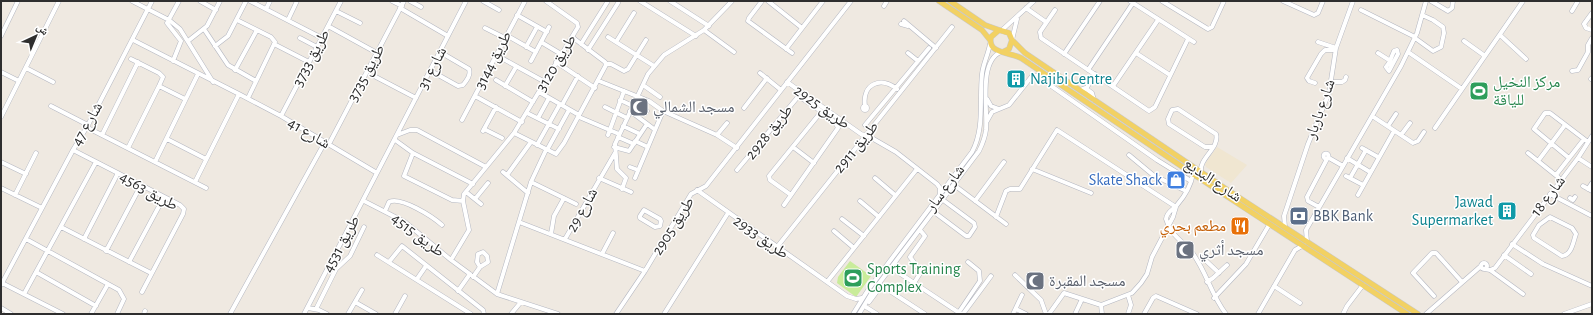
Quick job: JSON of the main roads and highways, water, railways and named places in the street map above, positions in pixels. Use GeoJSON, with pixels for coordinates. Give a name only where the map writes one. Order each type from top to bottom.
{"type":"FeatureCollection","features":[{"type":"Feature","properties":{"kind":"main road"},"geometry":{"type":"LineString","coordinates":[[939,1],[982,30],[994,50],[1002,52],[1011,46],[1012,40],[1009,33],[985,25],[950,1]]}},
{"type":"Feature","properties":{"kind":"main road"},"geometry":{"type":"LineString","coordinates":[[990,42],[992,34],[1000,30]]}},
{"type":"Feature","properties":{"kind":"main road","name":"شارع البديع"},"geometry":{"type":"LineString","coordinates":[[1012,40],[1025,53],[1094,100],[1285,228],[1418,314]]}},
{"type":"Feature","properties":{"kind":"main road","name":"شارع البديع"},"geometry":{"type":"LineString","coordinates":[[1002,52],[1021,58],[1292,240],[1407,314]]}},
{"type":"Feature","properties":{"kind":"main road"},"geometry":{"type":"LineString","coordinates":[[1321,258],[1324,253]]}},
{"type":"Feature","properties":{"kind":"place","name":"Najibi Centre"},"geometry":{"type":"Point","coordinates":[1016,79]}},
{"type":"Feature","properties":{"kind":"place","name":"مركز النخيل للياقة"},"geometry":{"type":"Point","coordinates":[1479,91]}},
{"type":"Feature","properties":{"kind":"place","name":"مسجد الشمالي"},"geometry":{"type":"Point","coordinates":[639,107]}},
{"type":"Feature","properties":{"kind":"place","name":"Skate Shack"},"geometry":{"type":"Point","coordinates":[1176,180]}},
{"type":"Feature","properties":{"kind":"place","name":"Jawad Supermarket"},"geometry":{"type":"Point","coordinates":[1507,211]}},
{"type":"Feature","properties":{"kind":"place","name":"BBK Bank"},"geometry":{"type":"Point","coordinates":[1299,216]}},
{"type":"Feature","properties":{"kind":"place","name":"مطعم بحري"},"geometry":{"type":"Point","coordinates":[1240,226]}},
{"type":"Feature","properties":{"kind":"place","name":"مسجد أثري"},"geometry":{"type":"Point","coordinates":[1185,250]}},
{"type":"Feature","properties":{"kind":"place","name":"Sports Training Complex"},"geometry":{"type":"Point","coordinates":[853,278]}},
{"type":"Feature","properties":{"kind":"place","name":"مسجد المقبرة"},"geometry":{"type":"Point","coordinates":[1035,281]}}]}
